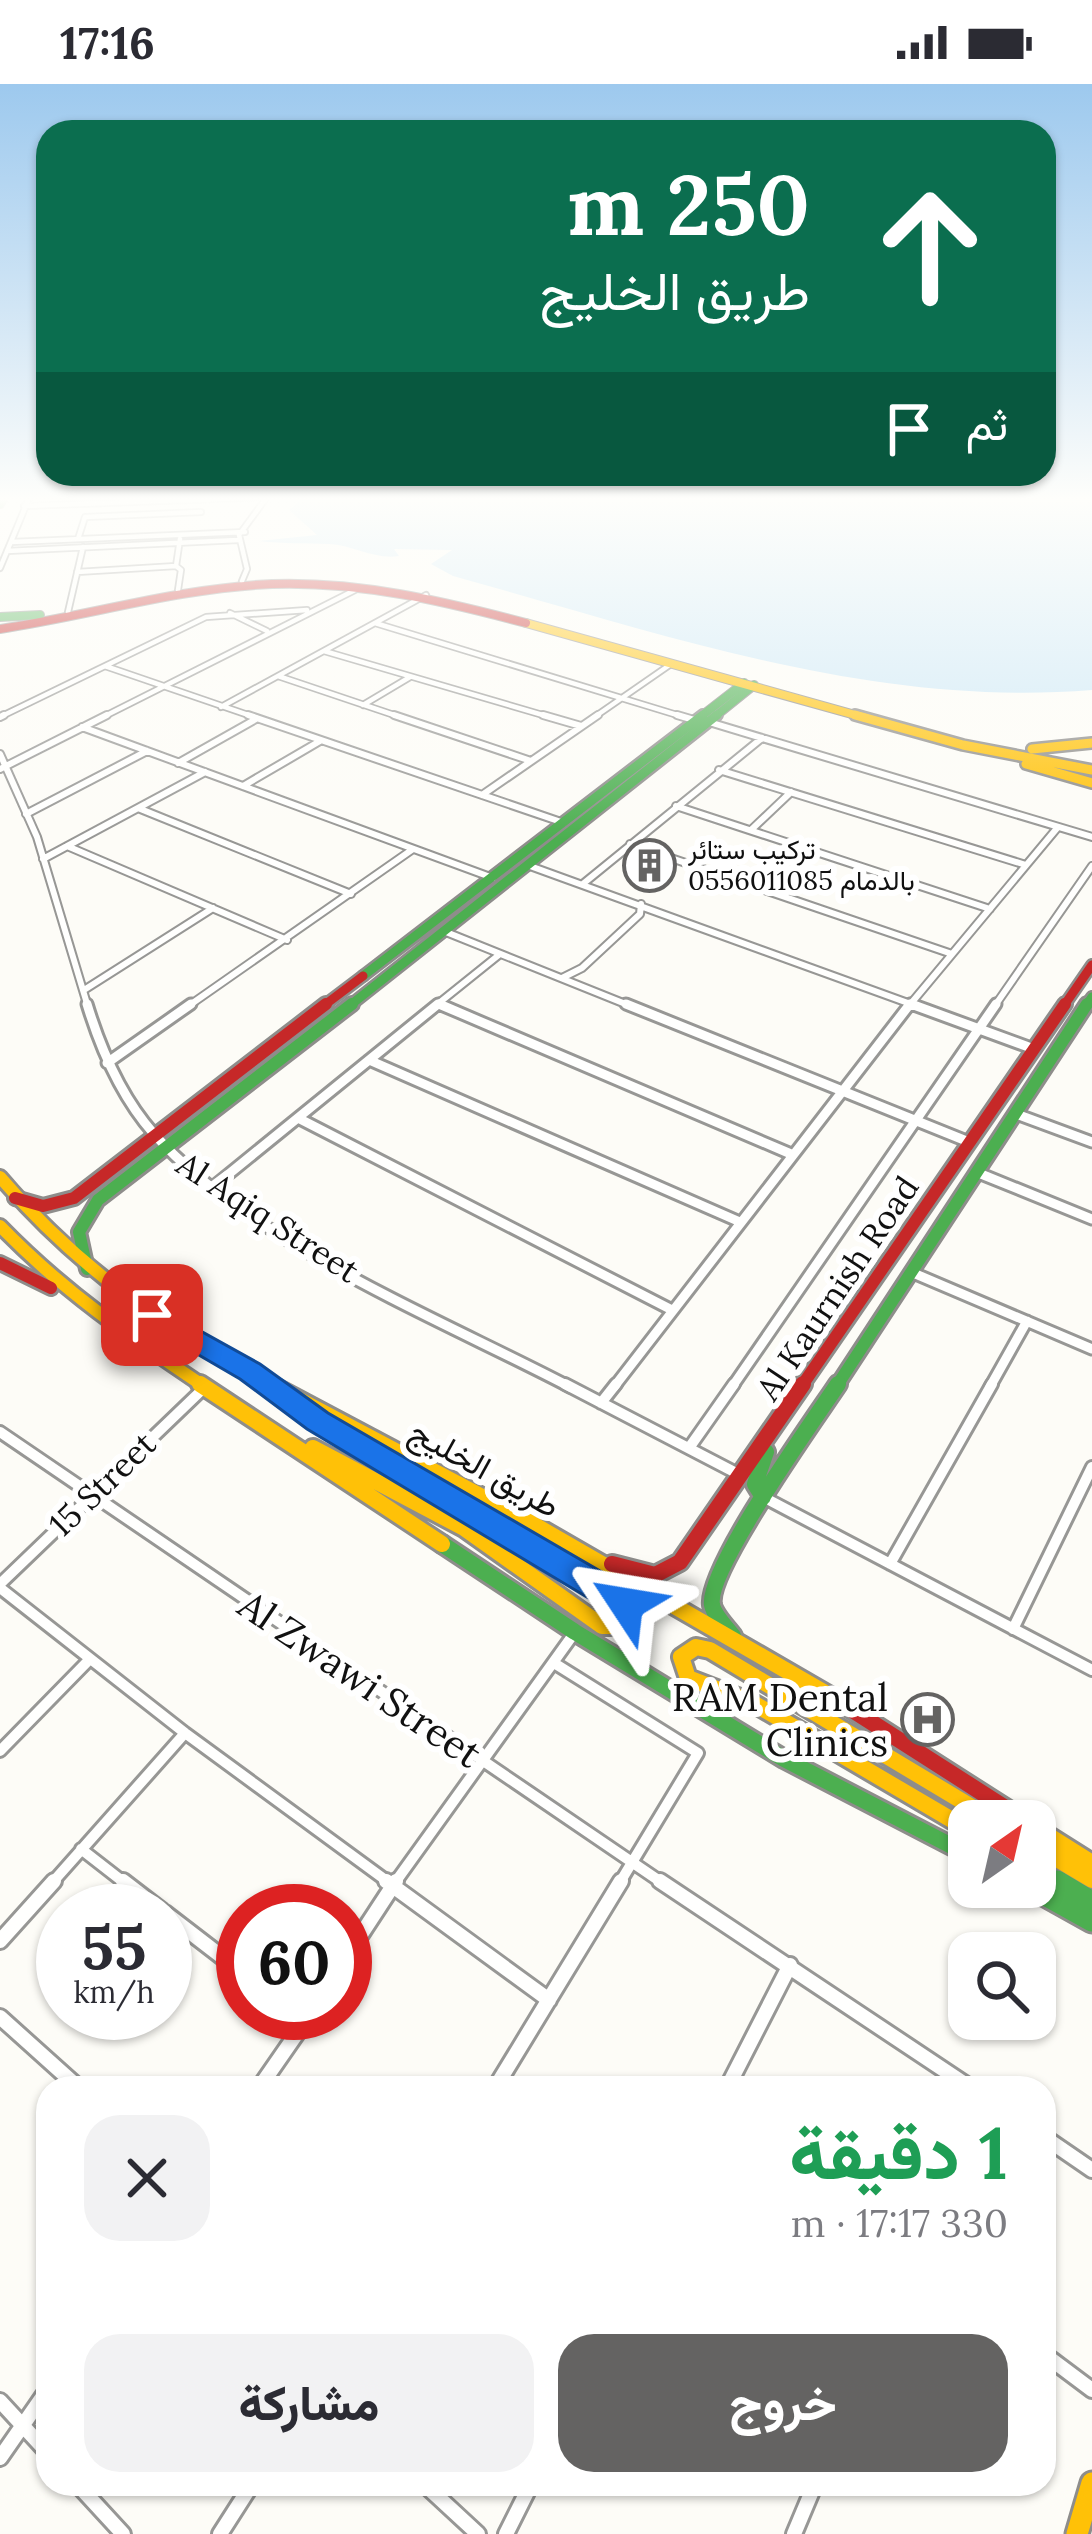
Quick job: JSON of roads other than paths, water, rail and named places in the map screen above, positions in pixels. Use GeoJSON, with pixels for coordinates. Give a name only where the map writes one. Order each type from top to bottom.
{"type":"FeatureCollection","features":[{"type":"Feature","properties":{"kind":"street"},"geometry":{"type":"LineString","coordinates":[[0,625],[79,610]]}},
{"type":"Feature","properties":{"kind":"street"},"geometry":{"type":"LineString","coordinates":[[0,625],[20,626],[92,610]]}},
{"type":"Feature","properties":{"kind":"street"},"geometry":{"type":"LineString","coordinates":[[0,716],[206,617],[301,610]]}},
{"type":"Feature","properties":{"kind":"street"},"geometry":{"type":"LineString","coordinates":[[3,768],[309,610]]}},
{"type":"Feature","properties":{"kind":"street"},"geometry":{"type":"LineString","coordinates":[[221,707],[399,610]]}},
{"type":"Feature","properties":{"kind":"street"},"geometry":{"type":"LineString","coordinates":[[477,610],[983,742],[1043,750],[1092,742]]}},
{"type":"Feature","properties":{"kind":"street"},"geometry":{"type":"LineString","coordinates":[[504,610],[1092,783]]}},
{"type":"Feature","properties":{"kind":"street"},"geometry":{"type":"LineString","coordinates":[[230,613],[269,632]]}},
{"type":"Feature","properties":{"kind":"street"},"geometry":{"type":"LineString","coordinates":[[376,623],[1092,837]]}},
{"type":"Feature","properties":{"kind":"street"},"geometry":{"type":"LineString","coordinates":[[325,651],[581,726]]}},
{"type":"Feature","properties":{"kind":"street"},"geometry":{"type":"LineString","coordinates":[[482,795],[670,664]]}},
{"type":"Feature","properties":{"kind":"street"},"geometry":{"type":"LineString","coordinates":[[104,666],[564,823]]}},
{"type":"Feature","properties":{"kind":"street"},"geometry":{"type":"LineString","coordinates":[[278,676],[531,761]]}},
{"type":"Feature","properties":{"kind":"street"},"geometry":{"type":"LineString","coordinates":[[363,705],[412,676]]}},
{"type":"Feature","properties":{"kind":"street"},"geometry":{"type":"LineString","coordinates":[[88,1274],[76,1235],[83,1216],[159,1142],[564,823],[752,682]]}},
{"type":"Feature","properties":{"kind":"street"},"geometry":{"type":"LineString","coordinates":[[178,763],[256,719]]}},
{"type":"Feature","properties":{"kind":"street"},"geometry":{"type":"LineString","coordinates":[[15,1198],[43,1206],[74,1198],[159,1142],[446,932],[702,721]]}},
{"type":"Feature","properties":{"kind":"street"},"geometry":{"type":"LineString","coordinates":[[82,728],[494,878]]}},
{"type":"Feature","properties":{"kind":"street"},"geometry":{"type":"LineString","coordinates":[[584,883],[762,737]]}},
{"type":"Feature","properties":{"kind":"street"},"geometry":{"type":"LineString","coordinates":[[243,786],[320,741]]}},
{"type":"Feature","properties":{"kind":"street"},"geometry":{"type":"LineString","coordinates":[[963,745],[1092,770]]}},
{"type":"Feature","properties":{"kind":"street"},"geometry":{"type":"LineString","coordinates":[[26,814],[147,751]]}},
{"type":"Feature","properties":{"kind":"street","name":"Al Aqiq Street"},"geometry":{"type":"LineString","coordinates":[[0,754],[43,859],[107,1063],[159,1142],[182,1166],[326,1261],[742,1476]]}},
{"type":"Feature","properties":{"kind":"street"},"geometry":{"type":"LineString","coordinates":[[719,770],[1026,865]]}},
{"type":"Feature","properties":{"kind":"street"},"geometry":{"type":"LineString","coordinates":[[43,859],[205,772]]}},
{"type":"Feature","properties":{"kind":"street"},"geometry":{"type":"LineString","coordinates":[[751,830],[791,792]]}},
{"type":"Feature","properties":{"kind":"street"},"geometry":{"type":"LineString","coordinates":[[676,806],[990,909]]}},
{"type":"Feature","properties":{"kind":"street"},"geometry":{"type":"LineString","coordinates":[[138,808],[351,894]]}},
{"type":"Feature","properties":{"kind":"street"},"geometry":{"type":"LineString","coordinates":[[602,1403],[841,1090],[1058,827]]}},
{"type":"Feature","properties":{"kind":"street"},"geometry":{"type":"LineString","coordinates":[[630,844],[952,954]]}},
{"type":"Feature","properties":{"kind":"street"},"geometry":{"type":"LineString","coordinates":[[67,846],[287,940]]}},
{"type":"Feature","properties":{"kind":"street"},"geometry":{"type":"LineString","coordinates":[[107,1063],[413,849]]}},
{"type":"Feature","properties":{"kind":"street"},"geometry":{"type":"LineString","coordinates":[[530,866],[1034,1048]]}},
{"type":"Feature","properties":{"kind":"street"},"geometry":{"type":"LineString","coordinates":[[689,1448],[1092,866]]}},
{"type":"Feature","properties":{"kind":"street"},"geometry":{"type":"LineString","coordinates":[[562,978],[582,968],[640,914],[641,904]]}},
{"type":"Feature","properties":{"kind":"street"},"geometry":{"type":"LineString","coordinates":[[84,990],[213,908]]}},
{"type":"Feature","properties":{"kind":"street"},"geometry":{"type":"LineString","coordinates":[[446,932],[969,1142],[982,1152],[958,1190],[955,1205]]}},
{"type":"Feature","properties":{"kind":"street"},"geometry":{"type":"LineString","coordinates":[[214,1186],[500,953]]}},
{"type":"Feature","properties":{"kind":"street","name":"Al Kaurnish Road"},"geometry":{"type":"LineString","coordinates":[[591,1558],[647,1574],[675,1568],[1092,965]]}},
{"type":"Feature","properties":{"kind":"street","name":"Al Kaurnish Road"},"geometry":{"type":"LineString","coordinates":[[745,1649],[716,1615],[709,1594],[763,1497],[1092,998]]}},
{"type":"Feature","properties":{"kind":"street"},"geometry":{"type":"LineString","coordinates":[[438,1004],[791,1154]]}},
{"type":"Feature","properties":{"kind":"street"},"geometry":{"type":"LineString","coordinates":[[369,1060],[740,1222]]}},
{"type":"Feature","properties":{"kind":"street"},"geometry":{"type":"LineString","coordinates":[[1019,1115],[1092,1142]]}},
{"type":"Feature","properties":{"kind":"street"},"geometry":{"type":"LineString","coordinates":[[298,1118],[672,1310]]}},
{"type":"Feature","properties":{"kind":"street"},"geometry":{"type":"LineString","coordinates":[[976,1172],[1092,1219]]}},
{"type":"Feature","properties":{"kind":"street","name":"طريق الخليج"},"geometry":{"type":"LineString","coordinates":[[0,1177],[88,1274],[250,1372],[591,1558],[992,1800]]}},
{"type":"Feature","properties":{"kind":"street"},"geometry":{"type":"LineString","coordinates":[[74,1198],[68,1207],[73,1213],[98,1200]]}},
{"type":"Feature","properties":{"kind":"street"},"geometry":{"type":"LineString","coordinates":[[0,1226],[51,1279],[91,1311]]}},
{"type":"Feature","properties":{"kind":"street"},"geometry":{"type":"LineString","coordinates":[[0,1263],[91,1311],[575,1632],[784,1759],[948,1844]]}},
{"type":"Feature","properties":{"kind":"street"},"geometry":{"type":"LineString","coordinates":[[911,1272],[1092,1349]]}},
{"type":"Feature","properties":{"kind":"street"},"geometry":{"type":"LineString","coordinates":[[890,1564],[1027,1322]]}},
{"type":"Feature","properties":{"kind":"street"},"geometry":{"type":"LineString","coordinates":[[250,1372],[318,1421],[617,1595],[629,1608],[627,1617],[619,1626],[602,1626],[558,1587],[395,1488],[272,1429]]}},
{"type":"Feature","properties":{"kind":"street","name":"15 Street"},"geometry":{"type":"LineString","coordinates":[[0,1586],[206,1386]]}},
{"type":"Feature","properties":{"kind":"street"},"geometry":{"type":"LineString","coordinates":[[783,1415],[754,1484],[763,1497],[1092,1670]]}},
{"type":"Feature","properties":{"kind":"street","name":"Al Zwawi Street"},"geometry":{"type":"LineString","coordinates":[[0,1432],[482,1762],[953,2076]]}},
{"type":"Feature","properties":{"kind":"street"},"geometry":{"type":"LineString","coordinates":[[1013,1629],[1092,1467]]}},
{"type":"Feature","properties":{"kind":"street"},"geometry":{"type":"LineString","coordinates":[[0,1586],[184,1733],[549,2000]]}},
{"type":"Feature","properties":{"kind":"street"},"geometry":{"type":"LineString","coordinates":[[372,1916],[575,1632]]}},
{"type":"Feature","properties":{"kind":"street"},"geometry":{"type":"LineString","coordinates":[[948,1819],[753,1703],[688,1678],[681,1657],[696,1647],[710,1650],[960,1800]]}},
{"type":"Feature","properties":{"kind":"street"},"geometry":{"type":"LineString","coordinates":[[0,1751],[89,1660]]}},
{"type":"Feature","properties":{"kind":"street"},"geometry":{"type":"LineString","coordinates":[[502,2076],[698,1753],[554,1664]]}},
{"type":"Feature","properties":{"kind":"street"},"geometry":{"type":"LineString","coordinates":[[0,1941],[184,1733]]}},
{"type":"Feature","properties":{"kind":"street"},"geometry":{"type":"LineString","coordinates":[[1056,1840],[1092,1863]]}},
{"type":"Feature","properties":{"kind":"street"},"geometry":{"type":"LineString","coordinates":[[81,1849],[127,1884]]}},
{"type":"Feature","properties":{"kind":"street"},"geometry":{"type":"LineString","coordinates":[[1056,1859],[1092,1880]]}},
{"type":"Feature","properties":{"kind":"street"},"geometry":{"type":"LineString","coordinates":[[1056,1881],[1092,1902]]}},
{"type":"Feature","properties":{"kind":"street"},"geometry":{"type":"LineString","coordinates":[[1056,1901],[1092,1921]]}},
{"type":"Feature","properties":{"kind":"street"},"geometry":{"type":"LineString","coordinates":[[192,1934],[216,1952]]}},
{"type":"Feature","properties":{"kind":"street"},"geometry":{"type":"LineString","coordinates":[[734,2076],[790,1965]]}},
{"type":"Feature","properties":{"kind":"street"},"geometry":{"type":"LineString","coordinates":[[0,2018],[65,2076]]}},
{"type":"Feature","properties":{"kind":"street"},"geometry":{"type":"LineString","coordinates":[[266,2076],[289,2040]]}},
{"type":"Feature","properties":{"kind":"street"},"geometry":{"type":"LineString","coordinates":[[1056,2146],[1092,2170]]}},
{"type":"Feature","properties":{"kind":"street"},"geometry":{"type":"LineString","coordinates":[[1056,2363],[1092,2390]]}},
{"type":"Feature","properties":{"kind":"street"},"geometry":{"type":"LineString","coordinates":[[0,2401],[36,2440]]}},
{"type":"Feature","properties":{"kind":"street"},"geometry":{"type":"LineString","coordinates":[[0,2458],[36,2406]]}},
{"type":"Feature","properties":{"kind":"street"},"geometry":{"type":"LineString","coordinates":[[1076,2534],[1092,2483]]}},
{"type":"Feature","properties":{"kind":"street"},"geometry":{"type":"LineString","coordinates":[[88,2496],[123,2534]]}},
{"type":"Feature","properties":{"kind":"street"},"geometry":{"type":"LineString","coordinates":[[220,2534],[244,2496]]}},
{"type":"Feature","properties":{"kind":"street"},"geometry":{"type":"LineString","coordinates":[[437,2496],[478,2534]]}},
{"type":"Feature","properties":{"kind":"street"},"geometry":{"type":"LineString","coordinates":[[506,2534],[525,2496]]}},
{"type":"Feature","properties":{"kind":"street"},"geometry":{"type":"LineString","coordinates":[[794,2534],[810,2496]]}},
{"type":"Feature","properties":{"kind":"water"},"geometry":{"type":"Polygon","coordinates":[[[576,610],[1092,610],[1092,690],[1009,693],[928,688],[768,662],[576,610]]]}},
{"type":"Feature","properties":{"kind":"place","name":"تركيب ستائر بالدمام 0556011085"},"geometry":{"type":"Point","coordinates":[649,866]}},
{"type":"Feature","properties":{"kind":"place","name":"RAM Dental Clinics"},"geometry":{"type":"Point","coordinates":[927,1719]}}]}
